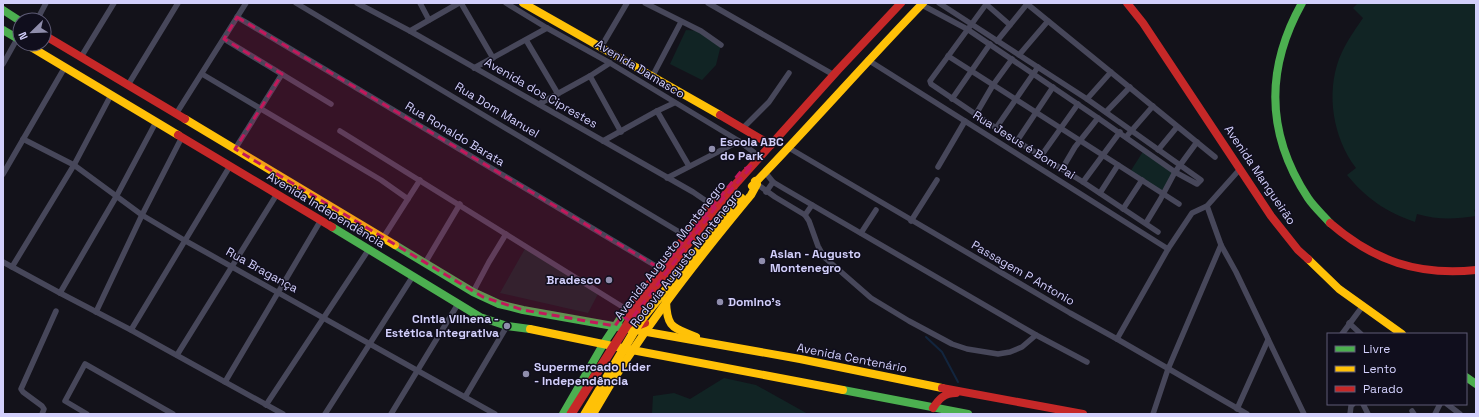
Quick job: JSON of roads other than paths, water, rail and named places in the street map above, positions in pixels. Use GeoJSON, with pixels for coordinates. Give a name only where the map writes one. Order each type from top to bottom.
{"type":"FeatureCollection","features":[{"type":"Feature","properties":{"kind":"main road","name":"Avenida Damasco"},"geometry":{"type":"LineString","coordinates":[[522,3],[743,128],[770,145]]}},
{"type":"Feature","properties":{"kind":"main road","name":"Rodovia Augusto Montenegro"},"geometry":{"type":"LineString","coordinates":[[563,414],[604,343],[626,309],[645,284],[658,273],[686,236],[742,170],[753,165],[901,3]]}},
{"type":"Feature","properties":{"kind":"main road","name":"Avenida Mangueirão"},"geometry":{"type":"LineString","coordinates":[[1126,3],[1143,23],[1271,216],[1298,250],[1339,289],[1362,307],[1401,333]]}},
{"type":"Feature","properties":{"kind":"main road"},"geometry":{"type":"LineString","coordinates":[[1302,3],[1284,40],[1276,74],[1275,93],[1278,127],[1283,150],[1302,190],[1321,215],[1335,229],[1350,240],[1383,259],[1407,267],[1438,272],[1476,270]]}},
{"type":"Feature","properties":{"kind":"main road","name":"Rodovia Augusto Montenegro"},"geometry":{"type":"LineString","coordinates":[[593,414],[617,371],[643,332],[705,250],[751,195],[756,183],[868,60],[922,4]]}},
{"type":"Feature","properties":{"kind":"main road"},"geometry":{"type":"LineString","coordinates":[[3,10],[12,15]]}},
{"type":"Feature","properties":{"kind":"main road"},"geometry":{"type":"LineString","coordinates":[[3,30],[12,35]]}},
{"type":"Feature","properties":{"kind":"main road","name":"Avenida Independência"},"geometry":{"type":"LineString","coordinates":[[52,40],[473,292],[499,304],[511,307],[615,326]]}},
{"type":"Feature","properties":{"kind":"main road","name":"Avenida Independência"},"geometry":{"type":"LineString","coordinates":[[40,52],[480,317],[507,326],[527,328],[632,350]]}},
{"type":"Feature","properties":{"kind":"main road","name":"Avenida Augusto Montenegro"},"geometry":{"type":"LineString","coordinates":[[571,414],[634,314],[715,208],[753,165]]}},
{"type":"Feature","properties":{"kind":"main road","name":"Avenida Augusto Montenegro"},"geometry":{"type":"LineString","coordinates":[[585,414],[641,320],[741,198],[756,183]]}},
{"type":"Feature","properties":{"kind":"main road"},"geometry":{"type":"LineString","coordinates":[[658,273],[628,312],[629,321],[637,326],[645,323],[664,304]]}},
{"type":"Feature","properties":{"kind":"main road"},"geometry":{"type":"LineString","coordinates":[[664,304],[667,320],[673,328],[695,336],[706,343]]}},
{"type":"Feature","properties":{"kind":"main road","name":"Avenida Centenário"},"geometry":{"type":"LineString","coordinates":[[615,326],[800,359],[973,394],[1083,414]]}},
{"type":"Feature","properties":{"kind":"main road"},"geometry":{"type":"LineString","coordinates":[[632,350],[936,411],[968,414]]}},
{"type":"Feature","properties":{"kind":"main road"},"geometry":{"type":"LineString","coordinates":[[592,365],[603,355],[611,353],[618,358],[620,362],[617,371]]}},
{"type":"Feature","properties":{"kind":"main road"},"geometry":{"type":"LineString","coordinates":[[624,362],[650,353]]}},
{"type":"Feature","properties":{"kind":"main road"},"geometry":{"type":"LineString","coordinates":[[1467,378],[1476,384]]}},
{"type":"Feature","properties":{"kind":"main road"},"geometry":{"type":"LineString","coordinates":[[936,411],[945,394],[950,392],[973,394]]}},
{"type":"Feature","properties":{"kind":"main road"},"geometry":{"type":"LineString","coordinates":[[1025,404],[1030,408],[1031,414]]}},
{"type":"Feature","properties":{"kind":"main road"},"geometry":{"type":"LineString","coordinates":[[1039,414],[1042,409],[1049,408]]}},
{"type":"Feature","properties":{"kind":"street"},"geometry":{"type":"LineString","coordinates":[[41,12],[46,3]]}},
{"type":"Feature","properties":{"kind":"street"},"geometry":{"type":"LineString","coordinates":[[81,57],[114,3]]}},
{"type":"Feature","properties":{"kind":"street"},"geometry":{"type":"LineString","coordinates":[[128,85],[178,3]]}},
{"type":"Feature","properties":{"kind":"street"},"geometry":{"type":"LineString","coordinates":[[176,114],[246,3]]}},
{"type":"Feature","properties":{"kind":"street","name":"Rua Dom Manuel"},"geometry":{"type":"LineString","coordinates":[[296,3],[686,236]]}},
{"type":"Feature","properties":{"kind":"street","name":"Avenida dos Ciprestes"},"geometry":{"type":"LineString","coordinates":[[357,3],[410,31],[539,104],[693,192],[712,205]]}},
{"type":"Feature","properties":{"kind":"street"},"geometry":{"type":"LineString","coordinates":[[420,3],[429,20]]}},
{"type":"Feature","properties":{"kind":"street"},"geometry":{"type":"LineString","coordinates":[[410,31],[460,3],[492,58]]}},
{"type":"Feature","properties":{"kind":"street","name":"Avenida Damasco"},"geometry":{"type":"LineString","coordinates":[[506,3],[610,63],[739,141],[760,157]]}},
{"type":"Feature","properties":{"kind":"street"},"geometry":{"type":"LineString","coordinates":[[604,42],[627,3]]}},
{"type":"Feature","properties":{"kind":"street"},"geometry":{"type":"LineString","coordinates":[[645,3],[701,31],[721,45]]}},
{"type":"Feature","properties":{"kind":"street"},"geometry":{"type":"LineString","coordinates":[[708,3],[717,5],[834,75]]}},
{"type":"Feature","properties":{"kind":"street"},"geometry":{"type":"LineString","coordinates":[[922,4],[967,29],[990,44],[1120,132],[1126,138],[1175,172],[1198,184],[1201,180],[1087,99],[939,3]]}},
{"type":"Feature","properties":{"kind":"street"},"geometry":{"type":"LineString","coordinates":[[997,40],[1026,3],[1215,157]]}},
{"type":"Feature","properties":{"kind":"street"},"geometry":{"type":"LineString","coordinates":[[1010,25],[986,4],[971,23],[930,83],[996,128],[1083,182],[1158,232]]}},
{"type":"Feature","properties":{"kind":"street","name":"Rua Ronaldo Barata"},"geometry":{"type":"LineString","coordinates":[[238,17],[658,273]]}},
{"type":"Feature","properties":{"kind":"street"},"geometry":{"type":"LineString","coordinates":[[1019,55],[1048,21]]}},
{"type":"Feature","properties":{"kind":"street"},"geometry":{"type":"LineString","coordinates":[[652,77],[681,22]]}},
{"type":"Feature","properties":{"kind":"street"},"geometry":{"type":"LineString","coordinates":[[474,68],[547,28]]}},
{"type":"Feature","properties":{"kind":"street"},"geometry":{"type":"LineString","coordinates":[[224,39],[331,104]]}},
{"type":"Feature","properties":{"kind":"street"},"geometry":{"type":"LineString","coordinates":[[526,40],[558,94]]}},
{"type":"Feature","properties":{"kind":"street"},"geometry":{"type":"LineString","coordinates":[[952,99],[990,44]]}},
{"type":"Feature","properties":{"kind":"street"},"geometry":{"type":"LineString","coordinates":[[3,64],[12,50]]}},
{"type":"Feature","properties":{"kind":"street"},"geometry":{"type":"LineString","coordinates":[[948,56],[1179,204]]}},
{"type":"Feature","properties":{"kind":"street"},"geometry":{"type":"LineString","coordinates":[[976,114],[993,84],[1012,59]]}},
{"type":"Feature","properties":{"kind":"street","name":"Rua Jesus é Bom Pai"},"geometry":{"type":"LineString","coordinates":[[868,60],[1168,249]]}},
{"type":"Feature","properties":{"kind":"street"},"geometry":{"type":"LineString","coordinates":[[539,104],[590,76],[610,63]]}},
{"type":"Feature","properties":{"kind":"street"},"geometry":{"type":"LineString","coordinates":[[3,174],[65,67]]}},
{"type":"Feature","properties":{"kind":"street"},"geometry":{"type":"LineString","coordinates":[[996,128],[1038,67]]}},
{"type":"Feature","properties":{"kind":"street"},"geometry":{"type":"LineString","coordinates":[[1087,99],[1110,72]]}},
{"type":"Feature","properties":{"kind":"street"},"geometry":{"type":"LineString","coordinates":[[743,128],[769,102],[790,73]]}},
{"type":"Feature","properties":{"kind":"street"},"geometry":{"type":"LineString","coordinates":[[202,74],[381,180],[408,199]]}},
{"type":"Feature","properties":{"kind":"street"},"geometry":{"type":"LineString","coordinates":[[235,149],[282,74]]}},
{"type":"Feature","properties":{"kind":"street"},"geometry":{"type":"LineString","coordinates":[[590,76],[621,132]]}},
{"type":"Feature","properties":{"kind":"street"},"geometry":{"type":"LineString","coordinates":[[1017,141],[1052,87]]}},
{"type":"Feature","properties":{"kind":"street"},"geometry":{"type":"LineString","coordinates":[[1106,112],[1130,87]]}},
{"type":"Feature","properties":{"kind":"street"},"geometry":{"type":"LineString","coordinates":[[12,267],[74,165],[111,95]]}},
{"type":"Feature","properties":{"kind":"street"},"geometry":{"type":"LineString","coordinates":[[603,141],[656,111],[674,103]]}},
{"type":"Feature","properties":{"kind":"street"},"geometry":{"type":"LineString","coordinates":[[1041,156],[1078,104]]}},
{"type":"Feature","properties":{"kind":"street"},"geometry":{"type":"LineString","coordinates":[[1126,138],[1153,106]]}},
{"type":"Feature","properties":{"kind":"street"},"geometry":{"type":"LineString","coordinates":[[656,111],[689,166]]}},
{"type":"Feature","properties":{"kind":"street"},"geometry":{"type":"LineString","coordinates":[[1062,169],[1080,141],[1098,118]]}},
{"type":"Feature","properties":{"kind":"street"},"geometry":{"type":"LineString","coordinates":[[938,166],[965,121]]}},
{"type":"Feature","properties":{"kind":"street"},"geometry":{"type":"LineString","coordinates":[[60,293],[116,197],[156,122]]}},
{"type":"Feature","properties":{"kind":"street"},"geometry":{"type":"LineString","coordinates":[[1158,150],[1177,127]]}},
{"type":"Feature","properties":{"kind":"street"},"geometry":{"type":"LineString","coordinates":[[340,131],[460,204],[626,309]]}},
{"type":"Feature","properties":{"kind":"street"},"geometry":{"type":"LineString","coordinates":[[1083,182],[1120,132]]}},
{"type":"Feature","properties":{"kind":"street"},"geometry":{"type":"LineString","coordinates":[[96,312],[142,215],[182,138]]}},
{"type":"Feature","properties":{"kind":"street","name":"Rua Bragança"},"geometry":{"type":"LineString","coordinates":[[23,139],[74,165],[142,215],[184,240],[495,414]]}},
{"type":"Feature","properties":{"kind":"street"},"geometry":{"type":"LineString","coordinates":[[667,178],[739,141]]}},
{"type":"Feature","properties":{"kind":"street"},"geometry":{"type":"LineString","coordinates":[[1146,223],[1175,172],[1197,142]]}},
{"type":"Feature","properties":{"kind":"street","name":"Passagem P Antonio"},"geometry":{"type":"LineString","coordinates":[[789,148],[1070,314],[1117,339],[1247,414]]}},
{"type":"Feature","properties":{"kind":"street"},"geometry":{"type":"LineString","coordinates":[[1100,193],[1118,165]]}},
{"type":"Feature","properties":{"kind":"street"},"geometry":{"type":"LineString","coordinates":[[131,330],[230,166]]}},
{"type":"Feature","properties":{"kind":"street"},"geometry":{"type":"LineString","coordinates":[[1117,339],[1168,249],[1192,213],[1207,206],[1240,169]]}},
{"type":"Feature","properties":{"kind":"street"},"geometry":{"type":"LineString","coordinates":[[765,172],[773,182],[1036,335],[1087,362]]}},
{"type":"Feature","properties":{"kind":"street"},"geometry":{"type":"LineString","coordinates":[[383,238],[420,180]]}},
{"type":"Feature","properties":{"kind":"street"},"geometry":{"type":"LineString","coordinates":[[911,221],[937,180]]}},
{"type":"Feature","properties":{"kind":"street"},"geometry":{"type":"LineString","coordinates":[[1123,209],[1142,180]]}},
{"type":"Feature","properties":{"kind":"street"},"geometry":{"type":"LineString","coordinates":[[766,192],[773,182]]}},
{"type":"Feature","properties":{"kind":"street"},"geometry":{"type":"LineString","coordinates":[[756,183],[766,192],[805,215],[824,257],[871,298],[910,321],[947,341],[967,349],[998,354],[1022,348],[1036,335]]}},
{"type":"Feature","properties":{"kind":"street"},"geometry":{"type":"LineString","coordinates":[[177,355],[277,194]]}},
{"type":"Feature","properties":{"kind":"street"},"geometry":{"type":"LineString","coordinates":[[425,264],[460,204]]}},
{"type":"Feature","properties":{"kind":"street"},"geometry":{"type":"LineString","coordinates":[[805,215],[812,205]]}},
{"type":"Feature","properties":{"kind":"street"},"geometry":{"type":"LineString","coordinates":[[1207,206],[1221,245],[1236,272],[1304,414]]}},
{"type":"Feature","properties":{"kind":"street"},"geometry":{"type":"LineString","coordinates":[[861,233],[876,210]]}},
{"type":"Feature","properties":{"kind":"street"},"geometry":{"type":"LineString","coordinates":[[225,382],[321,220]]}},
{"type":"Feature","properties":{"kind":"street"},"geometry":{"type":"LineString","coordinates":[[473,292],[506,234]]}},
{"type":"Feature","properties":{"kind":"street"},"geometry":{"type":"LineString","coordinates":[[1153,414],[1168,369],[1221,245]]}},
{"type":"Feature","properties":{"kind":"street"},"geometry":{"type":"LineString","coordinates":[[266,404],[369,249]]}},
{"type":"Feature","properties":{"kind":"street"},"geometry":{"type":"LineString","coordinates":[[3,262],[131,330],[283,414]]}},
{"type":"Feature","properties":{"kind":"street"},"geometry":{"type":"LineString","coordinates":[[325,414],[413,276]]}},
{"type":"Feature","properties":{"kind":"street"},"geometry":{"type":"LineString","coordinates":[[391,414],[458,304]]}},
{"type":"Feature","properties":{"kind":"street"},"geometry":{"type":"LineString","coordinates":[[1343,333],[1362,307]]}},
{"type":"Feature","properties":{"kind":"street"},"geometry":{"type":"LineString","coordinates":[[42,414],[44,409],[42,406],[21,389],[56,311]]}},
{"type":"Feature","properties":{"kind":"street"},"geometry":{"type":"LineString","coordinates":[[1349,323],[1360,333]]}},
{"type":"Feature","properties":{"kind":"street"},"geometry":{"type":"LineString","coordinates":[[465,397],[507,326]]}},
{"type":"Feature","properties":{"kind":"street"},"geometry":{"type":"LineString","coordinates":[[1237,409],[1268,340]]}},
{"type":"Feature","properties":{"kind":"street"},"geometry":{"type":"LineString","coordinates":[[87,414],[65,401],[85,364],[173,414]]}},
{"type":"Feature","properties":{"kind":"street"},"geometry":{"type":"LineString","coordinates":[[1364,405],[1368,414]]}},
{"type":"Feature","properties":{"kind":"street"},"geometry":{"type":"LineString","coordinates":[[1435,414],[1439,405]]}},
{"type":"Feature","properties":{"kind":"street"},"geometry":{"type":"LineString","coordinates":[[1448,405],[1460,414]]}},
{"type":"Feature","properties":{"kind":"waterway"},"geometry":{"type":"LineString","coordinates":[[926,337],[942,352],[958,382]]}},
{"type":"Feature","properties":{"kind":"place","name":"Escola ABC do Park"},"geometry":{"type":"Point","coordinates":[712,149]}},
{"type":"Feature","properties":{"kind":"place","name":"Aslan - Augusto Montenegro"},"geometry":{"type":"Point","coordinates":[762,261]}},
{"type":"Feature","properties":{"kind":"place","name":"Bradesco"},"geometry":{"type":"Point","coordinates":[609,280]}},
{"type":"Feature","properties":{"kind":"place","name":"Domino's"},"geometry":{"type":"Point","coordinates":[720,302]}},
{"type":"Feature","properties":{"kind":"place","name":"Cintia Vilhena - Estética Integrativa"},"geometry":{"type":"Point","coordinates":[507,326]}},
{"type":"Feature","properties":{"kind":"place","name":"Supermercado Líder - Independência"},"geometry":{"type":"Point","coordinates":[526,374]}}]}
